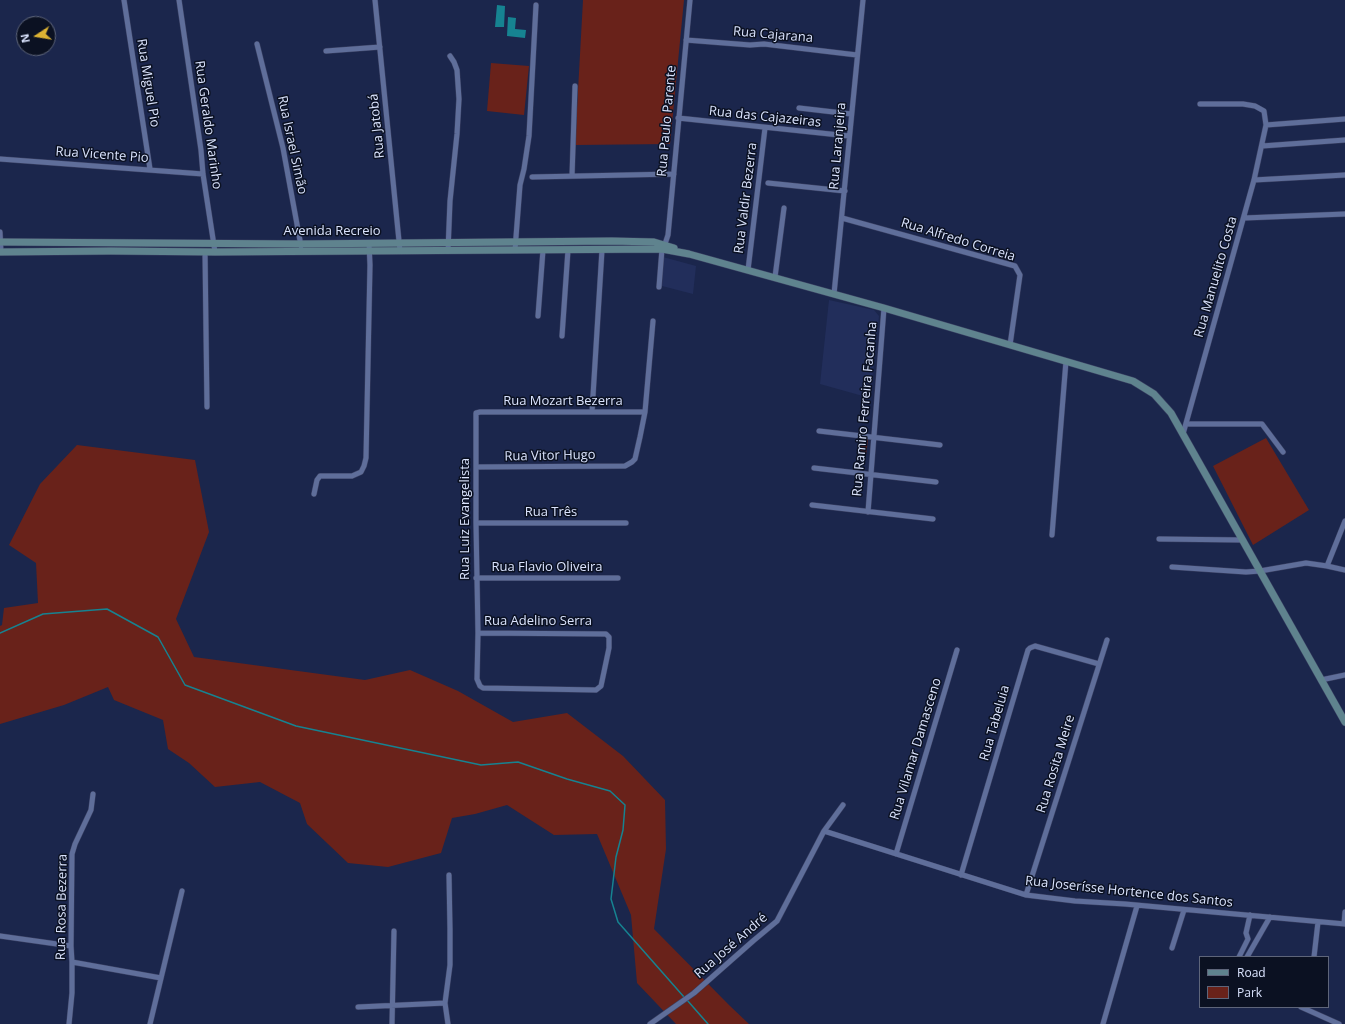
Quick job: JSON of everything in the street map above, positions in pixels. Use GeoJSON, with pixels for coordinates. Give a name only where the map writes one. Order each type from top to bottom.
{"type":"FeatureCollection","features":[{"type":"Feature","properties":{"kind":"main road","name":"Avenida Recreio"},"geometry":{"type":"LineString","coordinates":[[0,242],[214,244],[301,247],[369,252],[448,247],[515,246],[612,241],[654,242],[664,247]]}},
{"type":"Feature","properties":{"kind":"main road"},"geometry":{"type":"LineString","coordinates":[[111,251],[112,242]]}},
{"type":"Feature","properties":{"kind":"main road","name":"Avenida Recreio"},"geometry":{"type":"LineString","coordinates":[[0,252],[215,252],[369,243],[400,243],[448,247]]}},
{"type":"Feature","properties":{"kind":"main road","name":"Avenida Recreio"},"geometry":{"type":"LineString","coordinates":[[515,246],[543,250],[602,250],[664,247]]}},
{"type":"Feature","properties":{"kind":"main road"},"geometry":{"type":"LineString","coordinates":[[664,247],[776,277],[1010,344],[1133,381],[1154,394],[1167,408],[1183,434],[1345,722]]}},
{"type":"Feature","properties":{"kind":"street","name":"Rua Miguel Pio"},"geometry":{"type":"LineString","coordinates":[[124,0],[150,169]]}},
{"type":"Feature","properties":{"kind":"street","name":"Rua Geraldo Marinho"},"geometry":{"type":"LineString","coordinates":[[179,0],[201,150],[202,174],[215,252]]}},
{"type":"Feature","properties":{"kind":"street","name":"Rua Jatobá"},"geometry":{"type":"LineString","coordinates":[[375,0],[400,251]]}},
{"type":"Feature","properties":{"kind":"street","name":"Rua Paulo Parente"},"geometry":{"type":"LineString","coordinates":[[659,287],[664,247],[668,235],[690,0]]}},
{"type":"Feature","properties":{"kind":"street","name":"Rua Laranjeira"},"geometry":{"type":"LineString","coordinates":[[834,294],[863,0]]}},
{"type":"Feature","properties":{"kind":"street"},"geometry":{"type":"LineString","coordinates":[[515,246],[520,185],[526,162],[529,136],[536,5]]}},
{"type":"Feature","properties":{"kind":"street","name":"Rua Cajarana"},"geometry":{"type":"LineString","coordinates":[[686,40],[750,45],[764,44],[857,55]]}},
{"type":"Feature","properties":{"kind":"street","name":"Rua Israel Simão"},"geometry":{"type":"LineString","coordinates":[[258,44],[283,148],[301,247]]}},
{"type":"Feature","properties":{"kind":"street"},"geometry":{"type":"LineString","coordinates":[[326,51],[380,47]]}},
{"type":"Feature","properties":{"kind":"street"},"geometry":{"type":"LineString","coordinates":[[448,247],[450,201],[459,99],[457,70],[450,56]]}},
{"type":"Feature","properties":{"kind":"street"},"geometry":{"type":"LineString","coordinates":[[572,176],[576,86]]}},
{"type":"Feature","properties":{"kind":"street"},"geometry":{"type":"LineString","coordinates":[[1200,104],[1243,104],[1255,106],[1264,111],[1266,125],[1345,119]]}},
{"type":"Feature","properties":{"kind":"street"},"geometry":{"type":"LineString","coordinates":[[799,108],[851,114]]}},
{"type":"Feature","properties":{"kind":"street","name":"Rua das Cajazeiras"},"geometry":{"type":"LineString","coordinates":[[678,118],[849,136]]}},
{"type":"Feature","properties":{"kind":"street","name":"Rua Manuelito Costa"},"geometry":{"type":"LineString","coordinates":[[1183,434],[1244,218],[1266,125]]}},
{"type":"Feature","properties":{"kind":"street","name":"Rua Valdir Bezerra"},"geometry":{"type":"LineString","coordinates":[[748,270],[765,128]]}},
{"type":"Feature","properties":{"kind":"street"},"geometry":{"type":"LineString","coordinates":[[1262,146],[1345,140]]}},
{"type":"Feature","properties":{"kind":"street","name":"Rua Vicente Pio"},"geometry":{"type":"LineString","coordinates":[[0,160],[150,169],[202,174]]}},
{"type":"Feature","properties":{"kind":"street"},"geometry":{"type":"LineString","coordinates":[[532,177],[674,174]]}},
{"type":"Feature","properties":{"kind":"street"},"geometry":{"type":"LineString","coordinates":[[1254,180],[1345,175]]}},
{"type":"Feature","properties":{"kind":"street"},"geometry":{"type":"LineString","coordinates":[[768,183],[845,191]]}},
{"type":"Feature","properties":{"kind":"street"},"geometry":{"type":"LineString","coordinates":[[776,277],[784,208]]}},
{"type":"Feature","properties":{"kind":"street"},"geometry":{"type":"LineString","coordinates":[[1244,218],[1345,214]]}},
{"type":"Feature","properties":{"kind":"street","name":"Rua Alfredo Correia"},"geometry":{"type":"LineString","coordinates":[[842,218],[1015,266],[1020,275],[1010,344]]}},
{"type":"Feature","properties":{"kind":"street"},"geometry":{"type":"LineString","coordinates":[[0,232],[0,252]]}},
{"type":"Feature","properties":{"kind":"street"},"geometry":{"type":"LineString","coordinates":[[314,494],[317,480],[320,476],[352,476],[361,472],[366,458],[369,243]]}},
{"type":"Feature","properties":{"kind":"street"},"geometry":{"type":"LineString","coordinates":[[538,316],[543,250]]}},
{"type":"Feature","properties":{"kind":"street"},"geometry":{"type":"LineString","coordinates":[[562,336],[568,250]]}},
{"type":"Feature","properties":{"kind":"street"},"geometry":{"type":"LineString","coordinates":[[592,412],[602,250]]}},
{"type":"Feature","properties":{"kind":"street"},"geometry":{"type":"LineString","coordinates":[[205,252],[207,407]]}},
{"type":"Feature","properties":{"kind":"street","name":"Rua Ramiro Ferreira Facanha"},"geometry":{"type":"LineString","coordinates":[[868,512],[884,308]]}},
{"type":"Feature","properties":{"kind":"street"},"geometry":{"type":"LineString","coordinates":[[645,412],[653,321]]}},
{"type":"Feature","properties":{"kind":"street"},"geometry":{"type":"LineString","coordinates":[[1052,535],[1066,361]]}},
{"type":"Feature","properties":{"kind":"street","name":"Rua Mozart Bezerra"},"geometry":{"type":"LineString","coordinates":[[480,412],[645,412]]}},
{"type":"Feature","properties":{"kind":"street","name":"Rua Luiz Evangelista"},"geometry":{"type":"LineString","coordinates":[[480,412],[476,414],[477,679],[480,686],[483,688],[596,690],[601,686],[609,648],[608,635],[601,633]]}},
{"type":"Feature","properties":{"kind":"street","name":"Rua Vitor Hugo"},"geometry":{"type":"LineString","coordinates":[[476,467],[624,466],[630,464],[635,459],[645,412]]}},
{"type":"Feature","properties":{"kind":"street"},"geometry":{"type":"LineString","coordinates":[[1186,424],[1262,424],[1283,452]]}},
{"type":"Feature","properties":{"kind":"street"},"geometry":{"type":"LineString","coordinates":[[819,431],[940,445]]}},
{"type":"Feature","properties":{"kind":"street"},"geometry":{"type":"LineString","coordinates":[[814,468],[936,482]]}},
{"type":"Feature","properties":{"kind":"street"},"geometry":{"type":"LineString","coordinates":[[812,505],[933,519]]}},
{"type":"Feature","properties":{"kind":"street"},"geometry":{"type":"LineString","coordinates":[[1327,566],[1345,520]]}},
{"type":"Feature","properties":{"kind":"street","name":"Rua Três"},"geometry":{"type":"LineString","coordinates":[[476,523],[626,522]]}},
{"type":"Feature","properties":{"kind":"street"},"geometry":{"type":"LineString","coordinates":[[1159,539],[1242,540]]}},
{"type":"Feature","properties":{"kind":"street"},"geometry":{"type":"LineString","coordinates":[[1172,567],[1241,572],[1306,563],[1345,570]]}},
{"type":"Feature","properties":{"kind":"street","name":"Rua Flavio Oliveira"},"geometry":{"type":"LineString","coordinates":[[476,578],[618,578]]}},
{"type":"Feature","properties":{"kind":"street","name":"Rua Adelino Serra"},"geometry":{"type":"LineString","coordinates":[[478,631],[601,633]]}},
{"type":"Feature","properties":{"kind":"street","name":"Rua Rosita Meire"},"geometry":{"type":"LineString","coordinates":[[1026,895],[1107,640]]}},
{"type":"Feature","properties":{"kind":"street","name":"Rua Tabeluia"},"geometry":{"type":"LineString","coordinates":[[961,875],[1028,650],[1035,646],[1099,664]]}},
{"type":"Feature","properties":{"kind":"street","name":"Rua Vilamar Damasceno"},"geometry":{"type":"LineString","coordinates":[[896,854],[957,650]]}},
{"type":"Feature","properties":{"kind":"street"},"geometry":{"type":"LineString","coordinates":[[1321,680],[1345,675]]}},
{"type":"Feature","properties":{"kind":"street","name":"Rua Rosa Bezerra"},"geometry":{"type":"LineString","coordinates":[[69,1024],[72,962],[72,854],[75,844],[91,810],[93,794]]}},
{"type":"Feature","properties":{"kind":"street","name":"Rua José André"},"geometry":{"type":"LineString","coordinates":[[650,1024],[694,993],[777,922],[824,831],[843,806]]}},
{"type":"Feature","properties":{"kind":"street","name":"Rua Joserísse Hortence dos Santos"},"geometry":{"type":"LineString","coordinates":[[824,831],[1026,895],[1344,924]]}},
{"type":"Feature","properties":{"kind":"street"},"geometry":{"type":"LineString","coordinates":[[448,1024],[445,1003],[450,965],[449,875]]}},
{"type":"Feature","properties":{"kind":"street"},"geometry":{"type":"LineString","coordinates":[[150,1024],[182,891]]}},
{"type":"Feature","properties":{"kind":"street"},"geometry":{"type":"LineString","coordinates":[[1103,1024],[1137,906]]}},
{"type":"Feature","properties":{"kind":"street"},"geometry":{"type":"LineString","coordinates":[[1172,948],[1184,910]]}},
{"type":"Feature","properties":{"kind":"street"},"geometry":{"type":"LineString","coordinates":[[1344,924],[1345,912]]}},
{"type":"Feature","properties":{"kind":"street"},"geometry":{"type":"LineString","coordinates":[[1240,956],[1248,939],[1246,933],[1250,915]]}},
{"type":"Feature","properties":{"kind":"street"},"geometry":{"type":"LineString","coordinates":[[1248,956],[1270,917]]}},
{"type":"Feature","properties":{"kind":"street"},"geometry":{"type":"LineString","coordinates":[[1314,956],[1318,922]]}},
{"type":"Feature","properties":{"kind":"street"},"geometry":{"type":"LineString","coordinates":[[392,1024],[394,931]]}},
{"type":"Feature","properties":{"kind":"street"},"geometry":{"type":"LineString","coordinates":[[0,936],[71,946]]}},
{"type":"Feature","properties":{"kind":"street"},"geometry":{"type":"LineString","coordinates":[[72,962],[161,978]]}},
{"type":"Feature","properties":{"kind":"street"},"geometry":{"type":"LineString","coordinates":[[358,1007],[445,1003]]}},
{"type":"Feature","properties":{"kind":"street"},"geometry":{"type":"LineString","coordinates":[[1303,1008],[1339,1024]]}},
{"type":"Feature","properties":{"kind":"shaded area"},"geometry":{"type":"Polygon","coordinates":[[[497,5],[505,6],[504,27],[495,27],[497,5]]]}},
{"type":"Feature","properties":{"kind":"shaded area"},"geometry":{"type":"Polygon","coordinates":[[[508,17],[516,18],[515,29],[526,30],[525,38],[507,36],[508,17]]]}},
{"type":"Feature","properties":{"kind":"shaded area"},"geometry":{"type":"Polygon","coordinates":[[[663,257],[696,266],[693,294],[662,286],[663,257]]]}},
{"type":"Feature","properties":{"kind":"shaded area"},"geometry":{"type":"Polygon","coordinates":[[[829,300],[874,310],[879,316],[870,398],[820,384],[829,300]]]}},
{"type":"Feature","properties":{"kind":"green space"},"geometry":{"type":"Polygon","coordinates":[[[583,0],[684,0],[670,144],[575,145],[583,0]]]}},
{"type":"Feature","properties":{"kind":"green space"},"geometry":{"type":"Polygon","coordinates":[[[491,63],[529,66],[524,115],[487,111],[491,63]]]}},
{"type":"Feature","properties":{"kind":"green space"},"geometry":{"type":"Polygon","coordinates":[[[1266,438],[1309,510],[1253,545],[1213,466],[1266,438]]]}},
{"type":"Feature","properties":{"kind":"green space"},"geometry":{"type":"Polygon","coordinates":[[[861,439],[868,439],[866,455],[859,454],[861,439]]]}},
{"type":"Feature","properties":{"kind":"green space"},"geometry":{"type":"Polygon","coordinates":[[[77,445],[195,460],[209,532],[176,619],[194,657],[365,680],[410,670],[458,691],[513,722],[567,713],[623,756],[665,800],[666,849],[654,929],[749,1024],[676,1024],[637,983],[631,915],[597,834],[554,835],[507,805],[475,814],[452,818],[441,853],[388,867],[348,863],[307,824],[300,803],[260,782],[215,787],[189,763],[168,749],[163,720],[114,700],[108,687],[64,705],[0,724],[0,626],[2,625],[4,608],[38,603],[36,563],[9,545],[40,484],[77,445]]]}},
{"type":"Feature","properties":{"kind":"waterway"},"geometry":{"type":"LineString","coordinates":[[0,633],[43,614],[107,609],[158,637],[185,685],[296,726],[481,765],[518,762],[567,779],[610,791],[625,805],[623,830],[616,857],[611,899],[618,922],[684,997]]}},
{"type":"Feature","properties":{"kind":"waterway"},"geometry":{"type":"LineString","coordinates":[[687,1000],[708,1024]]}}]}
